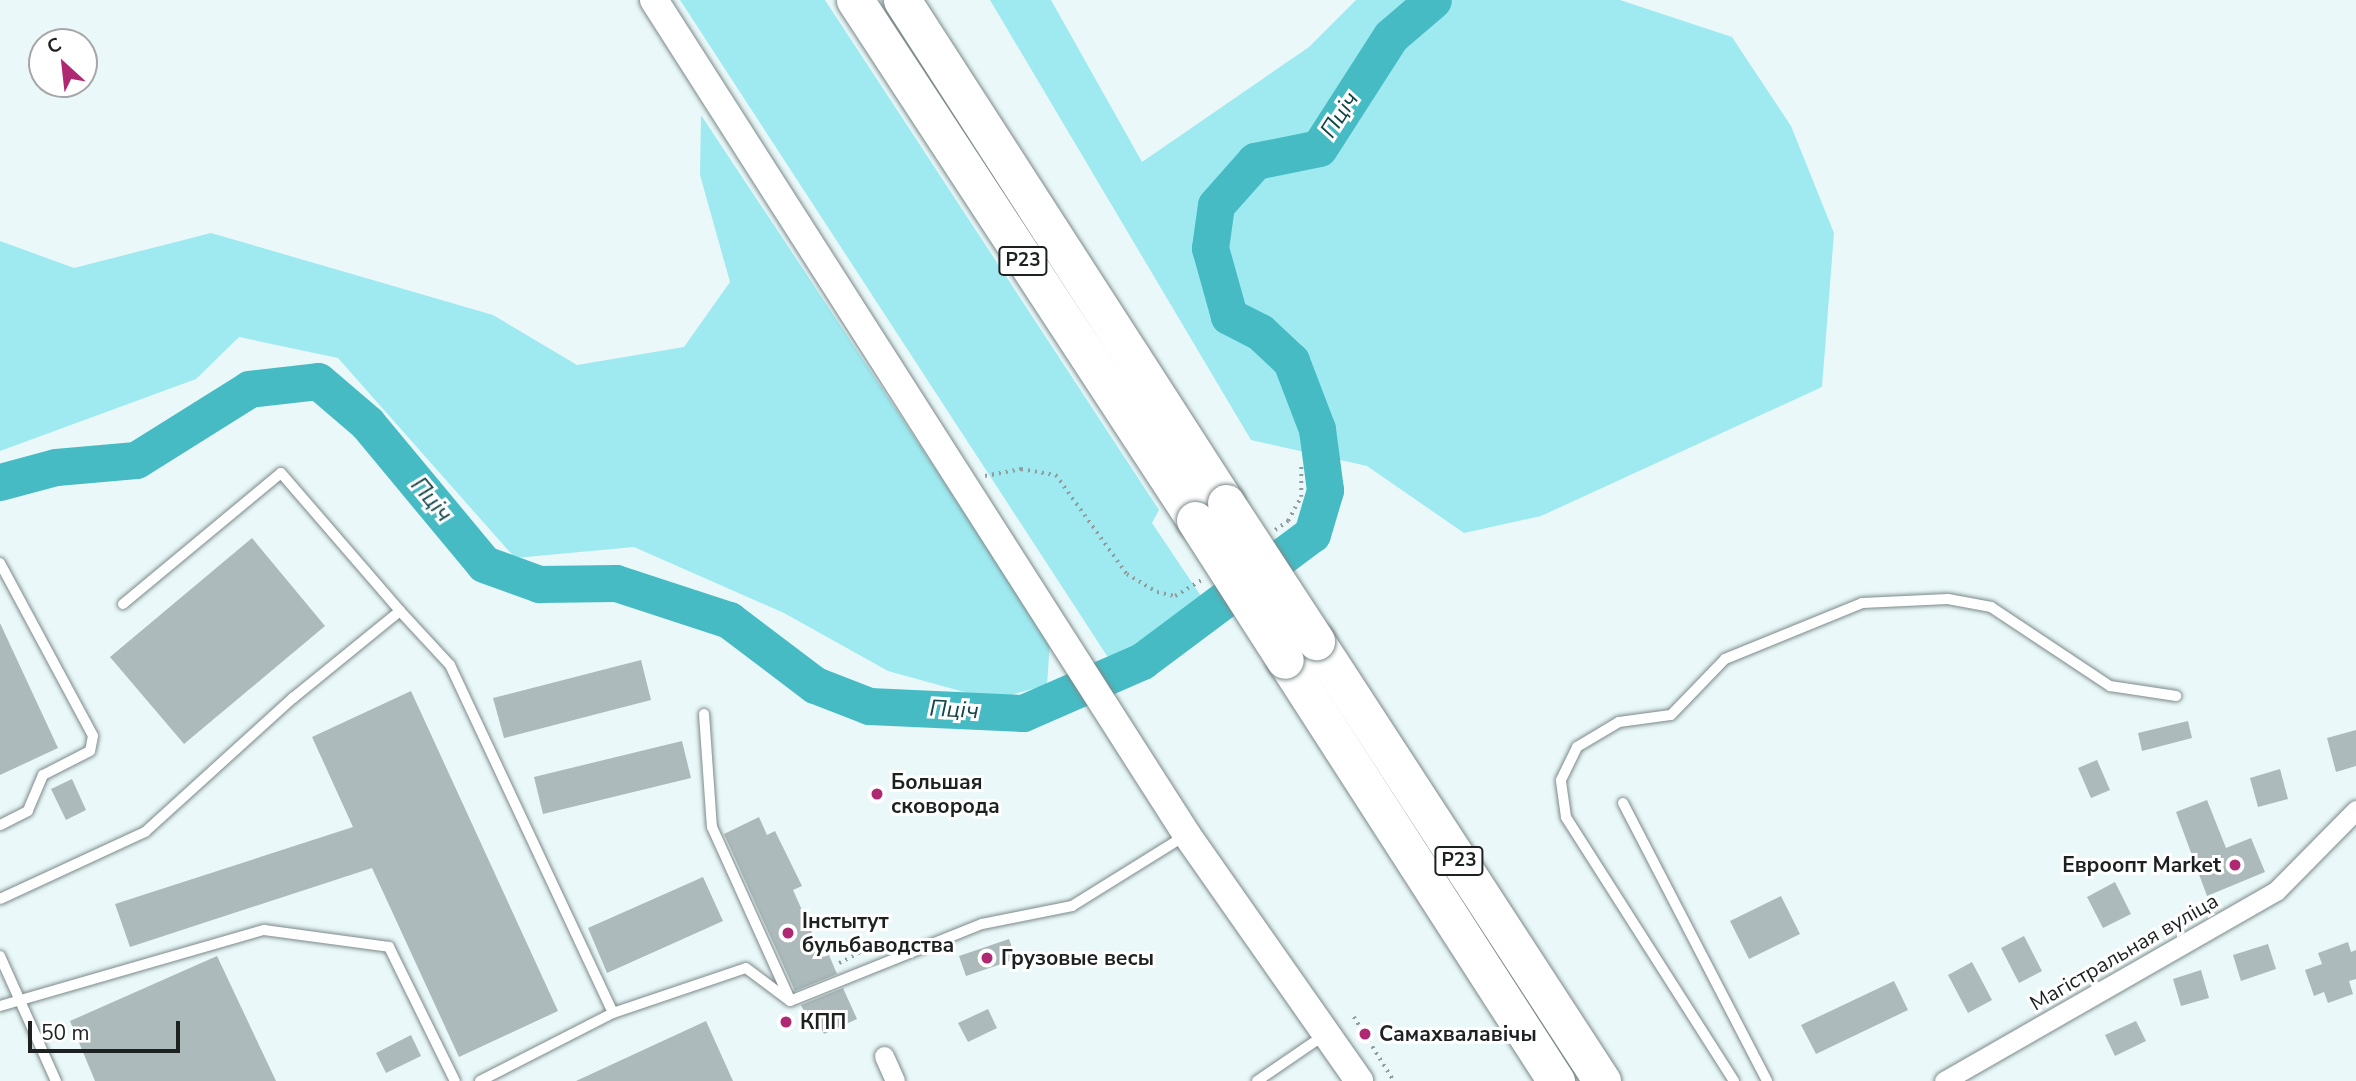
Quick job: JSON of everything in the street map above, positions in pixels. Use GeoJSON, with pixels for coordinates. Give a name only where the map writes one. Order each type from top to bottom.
{"type":"FeatureCollection","features":[{"type":"Feature","properties":{"kind":"highway","name":"Р23"},"geometry":{"type":"LineString","coordinates":[[855,0],[1195,520],[1556,1081]]}},
{"type":"Feature","properties":{"kind":"highway","name":"Р23"},"geometry":{"type":"LineString","coordinates":[[902,0],[1602,1081]]}},
{"type":"Feature","properties":{"kind":"street"},"geometry":{"type":"LineString","coordinates":[[654,0],[1187,835],[1359,1081]]}},
{"type":"Feature","properties":{"kind":"street","name":"Магістральная вуліца"},"geometry":{"type":"LineString","coordinates":[[1944,1081],[2276,891],[2356,810]]}},
{"type":"Feature","properties":{"kind":"street"},"geometry":{"type":"LineString","coordinates":[[884,1056],[895,1081]]}},
{"type":"Feature","properties":{"kind":"lane"},"geometry":{"type":"LineString","coordinates":[[123,604],[281,473],[400,611],[450,664],[613,1013]]}},
{"type":"Feature","properties":{"kind":"lane"},"geometry":{"type":"LineString","coordinates":[[0,563],[3,562],[93,736],[90,751],[43,775],[28,811],[0,825]]}},
{"type":"Feature","properties":{"kind":"lane"},"geometry":{"type":"LineString","coordinates":[[1734,1081],[1566,817],[1561,779],[1577,747],[1619,722],[1671,715],[1725,659],[1861,603],[1948,599],[1991,607],[2110,686],[2176,696]]}},
{"type":"Feature","properties":{"kind":"lane"},"geometry":{"type":"LineString","coordinates":[[0,899],[145,832],[293,698],[400,611]]}},
{"type":"Feature","properties":{"kind":"lane"},"geometry":{"type":"LineString","coordinates":[[704,714],[712,827],[790,1001]]}},
{"type":"Feature","properties":{"kind":"lane"},"geometry":{"type":"LineString","coordinates":[[1623,803],[1767,1081]]}},
{"type":"Feature","properties":{"kind":"lane"},"geometry":{"type":"LineString","coordinates":[[790,1001],[982,924],[1072,906],[1187,835]]}},
{"type":"Feature","properties":{"kind":"lane"},"geometry":{"type":"LineString","coordinates":[[0,1006],[264,930],[389,947],[455,1081]]}},
{"type":"Feature","properties":{"kind":"lane"},"geometry":{"type":"LineString","coordinates":[[0,956],[56,1081]]}},
{"type":"Feature","properties":{"kind":"lane"},"geometry":{"type":"LineString","coordinates":[[480,1081],[613,1013],[746,968],[790,1001]]}},
{"type":"Feature","properties":{"kind":"lane"},"geometry":{"type":"LineString","coordinates":[[1257,1081],[1326,1034]]}},
{"type":"Feature","properties":{"kind":"path"},"geometry":{"type":"LineString","coordinates":[[1266,536],[1288,521],[1301,497],[1301,466]]}},
{"type":"Feature","properties":{"kind":"path"},"geometry":{"type":"LineString","coordinates":[[966,489],[992,472],[1021,469],[1056,475],[1127,574],[1157,593],[1175,596],[1211,573]]}},
{"type":"Feature","properties":{"kind":"path"},"geometry":{"type":"LineString","coordinates":[[1354,1017],[1394,1081]]}},
{"type":"Feature","properties":{"kind":"shaded area"},"geometry":{"type":"Polygon","coordinates":[[[680,0],[825,0],[1159,510],[1152,523],[1203,599],[1138,652],[1111,662],[680,0]]]}},
{"type":"Feature","properties":{"kind":"shaded area"},"geometry":{"type":"Polygon","coordinates":[[[990,0],[1051,0],[1142,162],[1309,47],[1356,0],[1620,0],[1732,37],[1791,126],[1834,233],[1822,387],[1541,516],[1464,533],[1367,466],[1251,440],[990,0]]]}},
{"type":"Feature","properties":{"kind":"shaded area"},"geometry":{"type":"Polygon","coordinates":[[[701,115],[1050,642],[1047,685],[993,700],[888,671],[784,613],[634,547],[515,558],[338,358],[239,337],[196,379],[0,451],[0,241],[74,268],[211,233],[493,315],[577,365],[684,347],[730,282],[700,175],[701,115]]]}},
{"type":"Feature","properties":{"kind":"building"},"geometry":{"type":"Polygon","coordinates":[[[252,538],[325,626],[184,744],[110,657],[252,538]]]}},
{"type":"Feature","properties":{"kind":"building"},"geometry":{"type":"Polygon","coordinates":[[[0,623],[58,748],[0,775],[0,623]]]}},
{"type":"Feature","properties":{"kind":"building"},"geometry":{"type":"Polygon","coordinates":[[[641,660],[651,700],[504,738],[493,698],[641,660]]]}},
{"type":"Feature","properties":{"kind":"building"},"geometry":{"type":"Polygon","coordinates":[[[411,691],[558,1011],[459,1057],[372,868],[130,947],[115,904],[353,827],[312,737],[411,691]]]}},
{"type":"Feature","properties":{"kind":"building"},"geometry":{"type":"Polygon","coordinates":[[[2188,721],[2192,738],[2142,751],[2138,733],[2188,721]]]}},
{"type":"Feature","properties":{"kind":"building"},"geometry":{"type":"Polygon","coordinates":[[[2356,730],[2356,766],[2336,772],[2327,738],[2356,730]]]}},
{"type":"Feature","properties":{"kind":"building"},"geometry":{"type":"Polygon","coordinates":[[[682,741],[691,778],[543,814],[534,777],[682,741]]]}},
{"type":"Feature","properties":{"kind":"building"},"geometry":{"type":"Polygon","coordinates":[[[2097,760],[2110,790],[2091,798],[2078,768],[2097,760]]]}},
{"type":"Feature","properties":{"kind":"building"},"geometry":{"type":"Polygon","coordinates":[[[2280,769],[2288,799],[2258,807],[2250,778],[2280,769]]]}},
{"type":"Feature","properties":{"kind":"building"},"geometry":{"type":"Polygon","coordinates":[[[72,779],[86,810],[66,820],[51,789],[72,779]]]}},
{"type":"Feature","properties":{"kind":"building"},"geometry":{"type":"Polygon","coordinates":[[[2207,800],[2226,848],[2251,838],[2265,872],[2207,896],[2176,812],[2207,800]]]}},
{"type":"Feature","properties":{"kind":"building"},"geometry":{"type":"Polygon","coordinates":[[[759,817],[767,835],[775,831],[802,886],[793,890],[823,957],[829,955],[837,974],[795,991],[724,834],[759,817]]]}},
{"type":"Feature","properties":{"kind":"building"},"geometry":{"type":"Polygon","coordinates":[[[703,877],[723,921],[607,973],[588,928],[703,877]]]}},
{"type":"Feature","properties":{"kind":"building"},"geometry":{"type":"Polygon","coordinates":[[[2115,882],[2131,914],[2103,928],[2087,897],[2115,882]]]}},
{"type":"Feature","properties":{"kind":"building"},"geometry":{"type":"Polygon","coordinates":[[[1781,896],[1800,934],[1749,959],[1730,921],[1781,896]]]}},
{"type":"Feature","properties":{"kind":"building"},"geometry":{"type":"Polygon","coordinates":[[[2024,936],[2042,971],[2019,983],[2001,948],[2024,936]]]}},
{"type":"Feature","properties":{"kind":"building","name":"Грузовые весы"},"geometry":{"type":"Polygon","coordinates":[[[1009,939],[1016,959],[966,976],[959,956],[1009,939]]]}},
{"type":"Feature","properties":{"kind":"building"},"geometry":{"type":"Polygon","coordinates":[[[2348,942],[2351,952],[2356,950],[2356,979],[2349,981],[2353,994],[2328,1003],[2324,992],[2314,996],[2305,970],[2322,964],[2318,953],[2348,942]]]}},
{"type":"Feature","properties":{"kind":"building"},"geometry":{"type":"Polygon","coordinates":[[[2268,944],[2276,969],[2241,981],[2233,955],[2268,944]]]}},
{"type":"Feature","properties":{"kind":"building"},"geometry":{"type":"Polygon","coordinates":[[[217,956],[276,1081],[95,1081],[70,1021],[217,956]]]}},
{"type":"Feature","properties":{"kind":"building"},"geometry":{"type":"Polygon","coordinates":[[[1972,962],[1992,1000],[1968,1013],[1948,975],[1972,962]]]}},
{"type":"Feature","properties":{"kind":"building"},"geometry":{"type":"Polygon","coordinates":[[[2201,970],[2209,998],[2181,1006],[2173,979],[2201,970]]]}},
{"type":"Feature","properties":{"kind":"building"},"geometry":{"type":"Polygon","coordinates":[[[1894,981],[1908,1010],[1816,1054],[1801,1025],[1894,981]]]}},
{"type":"Feature","properties":{"kind":"building"},"geometry":{"type":"Polygon","coordinates":[[[843,988],[857,1019],[824,1034],[815,1015],[808,1019],[801,1005],[843,988]]]}},
{"type":"Feature","properties":{"kind":"building"},"geometry":{"type":"Polygon","coordinates":[[[988,1009],[997,1028],[968,1042],[958,1023],[988,1009]]]}},
{"type":"Feature","properties":{"kind":"building"},"geometry":{"type":"Polygon","coordinates":[[[706,1021],[733,1081],[576,1081],[706,1021]]]}},
{"type":"Feature","properties":{"kind":"building"},"geometry":{"type":"Polygon","coordinates":[[[2136,1021],[2146,1041],[2115,1056],[2105,1035],[2136,1021]]]}},
{"type":"Feature","properties":{"kind":"building"},"geometry":{"type":"Polygon","coordinates":[[[411,1035],[421,1056],[386,1073],[376,1053],[411,1035]]]}},
{"type":"Feature","properties":{"kind":"waterway","name":"Пціч"},"geometry":{"type":"LineString","coordinates":[[0,482],[56,467],[136,460],[249,389],[318,381],[367,423],[484,564],[539,584],[616,583],[729,620],[815,685],[869,706],[1023,713],[1142,661],[1312,534],[1325,490],[1317,429],[1291,361],[1260,332],[1229,316],[1210,248],[1216,205],[1255,161],[1319,148],[1391,36],[1433,0]]}},
{"type":"Feature","properties":{"kind":"place","name":"Большая сковорода"},"geometry":{"type":"Point","coordinates":[877,794]}},
{"type":"Feature","properties":{"kind":"place","name":"Евроопт Market"},"geometry":{"type":"Point","coordinates":[2235,865]}},
{"type":"Feature","properties":{"kind":"place","name":"Інстытут бульбаводства"},"geometry":{"type":"Point","coordinates":[788,933]}},
{"type":"Feature","properties":{"kind":"place","name":"Грузовые весы"},"geometry":{"type":"Point","coordinates":[987,958]}},
{"type":"Feature","properties":{"kind":"place","name":"КПП"},"geometry":{"type":"Point","coordinates":[786,1022]}},
{"type":"Feature","properties":{"kind":"place","name":"Самахвалавічы"},"geometry":{"type":"Point","coordinates":[1365,1034]}}]}
